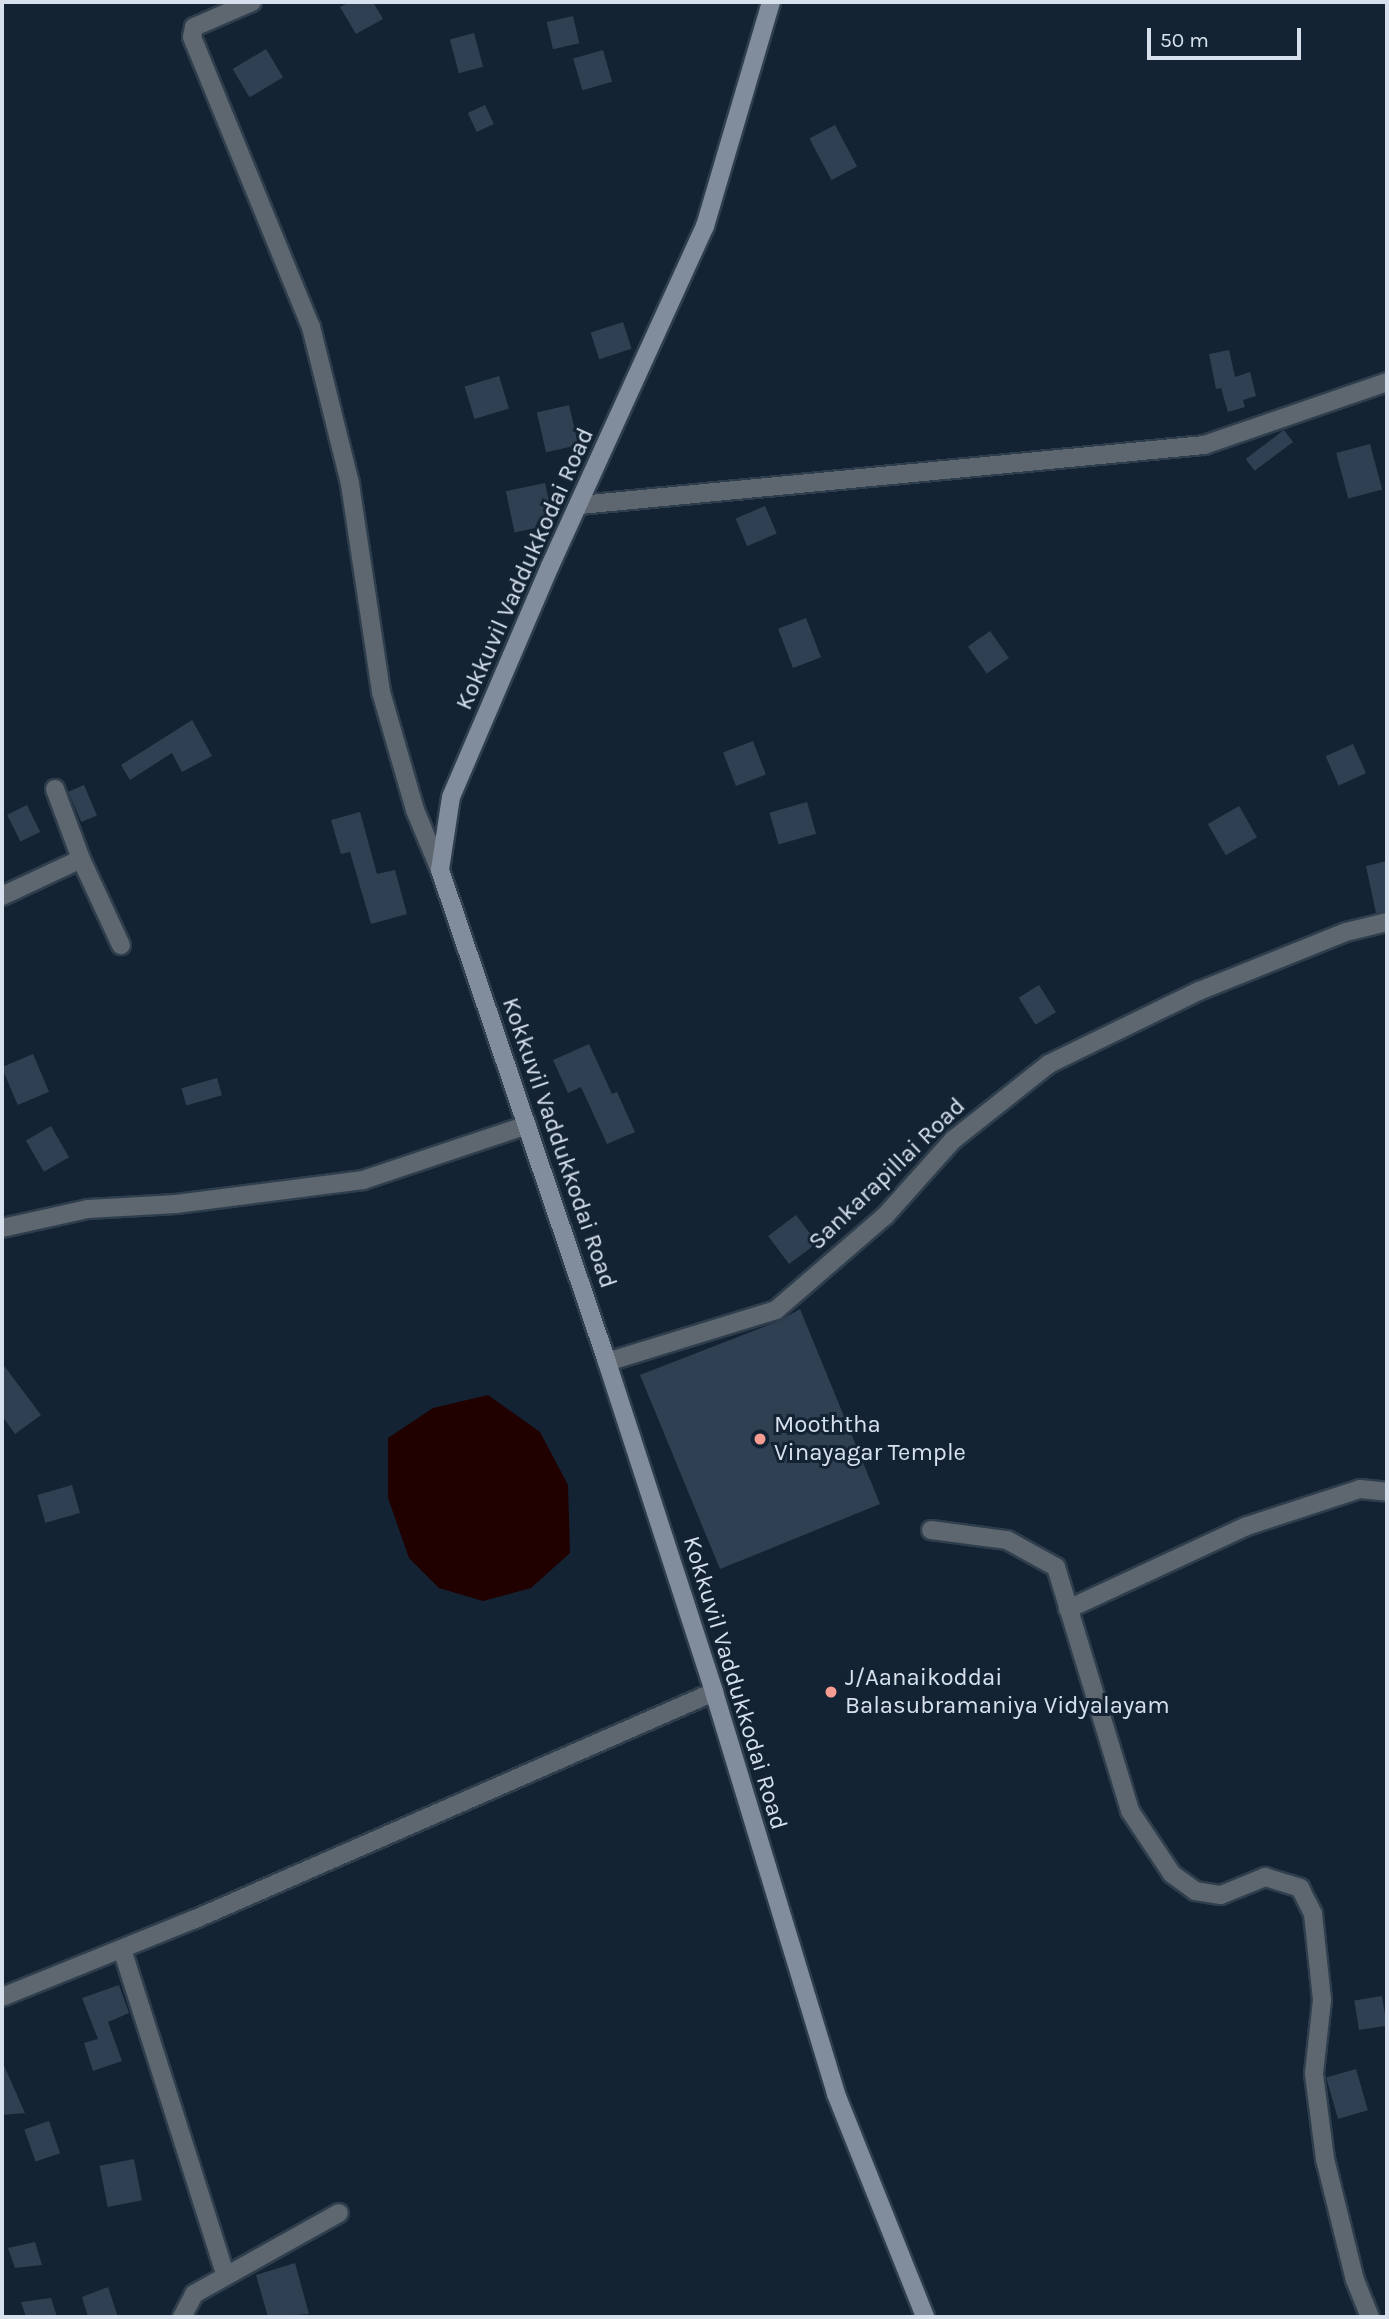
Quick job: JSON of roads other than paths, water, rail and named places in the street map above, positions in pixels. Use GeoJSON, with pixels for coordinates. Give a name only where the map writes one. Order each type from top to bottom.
{"type":"FeatureCollection","features":[{"type":"Feature","properties":{"kind":"main road","name":"Kokkuvil Vaddukkodai Road"},"geometry":{"type":"LineString","coordinates":[[771,2],[705,226],[550,566],[451,797],[440,870],[607,1362],[714,1692],[836,2094],[925,2317]]}},
{"type":"Feature","properties":{"kind":"street"},"geometry":{"type":"LineString","coordinates":[[252,2],[194,27],[192,37],[311,327],[350,484],[381,692],[415,810],[440,870]]}},
{"type":"Feature","properties":{"kind":"street"},"geometry":{"type":"LineString","coordinates":[[580,505],[1204,445],[1387,382]]}},
{"type":"Feature","properties":{"kind":"street"},"geometry":{"type":"LineString","coordinates":[[55,789],[81,859],[121,945]]}},
{"type":"Feature","properties":{"kind":"street"},"geometry":{"type":"LineString","coordinates":[[2,896],[81,859]]}},
{"type":"Feature","properties":{"kind":"street","name":"Sankarapillai Road"},"geometry":{"type":"LineString","coordinates":[[607,1362],[776,1310],[885,1216],[953,1140],[1049,1064],[1199,991],[1346,932],[1387,922]]}},
{"type":"Feature","properties":{"kind":"street"},"geometry":{"type":"LineString","coordinates":[[2,1228],[88,1209],[176,1204],[363,1180],[527,1125]]}},
{"type":"Feature","properties":{"kind":"street"},"geometry":{"type":"LineString","coordinates":[[1068,1609],[1247,1526],[1360,1489],[1387,1492]]}},
{"type":"Feature","properties":{"kind":"street"},"geometry":{"type":"LineString","coordinates":[[930,1530],[1007,1540],[1056,1567],[1130,1811],[1172,1874],[1195,1891],[1221,1895],[1265,1877],[1300,1888],[1313,1914],[1322,2000],[1314,2074],[1325,2159],[1355,2280],[1370,2317]]}},
{"type":"Feature","properties":{"kind":"street"},"geometry":{"type":"LineString","coordinates":[[2,1997],[122,1948],[714,1692]]}},
{"type":"Feature","properties":{"kind":"street"},"geometry":{"type":"LineString","coordinates":[[122,1948],[225,2274]]}},
{"type":"Feature","properties":{"kind":"street"},"geometry":{"type":"LineString","coordinates":[[183,2317],[194,2294],[225,2274],[339,2213]]}},
{"type":"Feature","properties":{"kind":"place","name":"Mooththa Vinayagar Temple"},"geometry":{"type":"Point","coordinates":[760,1439]}},
{"type":"Feature","properties":{"kind":"place","name":"J/Aanaikoddai Balasubramaniya Vidyalayam"},"geometry":{"type":"Point","coordinates":[831,1692]}}]}
